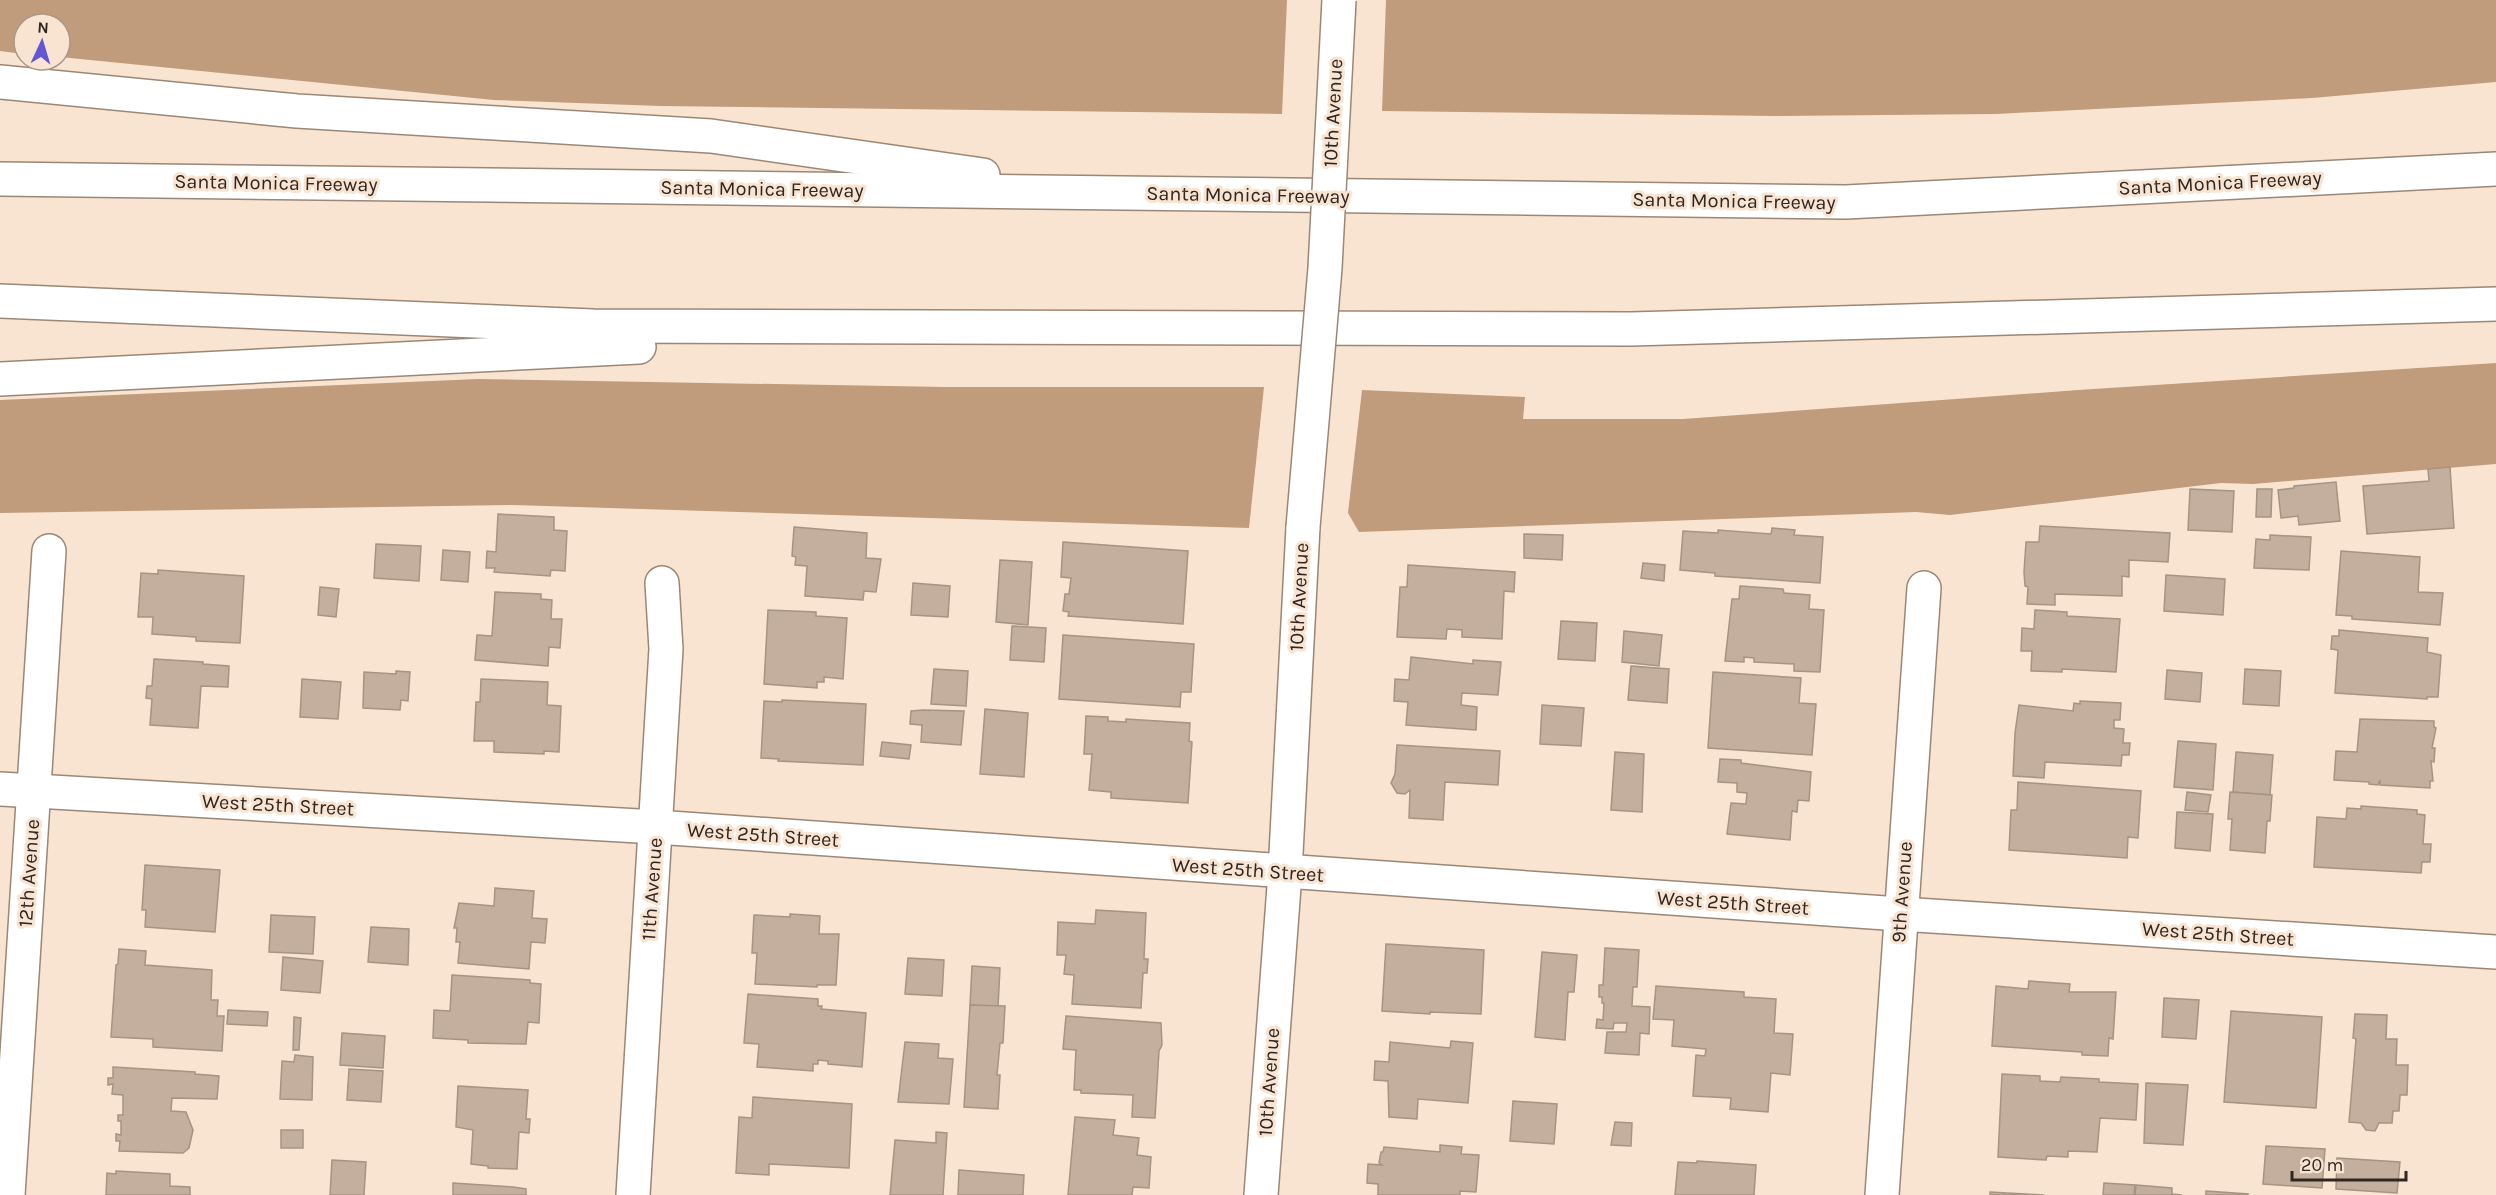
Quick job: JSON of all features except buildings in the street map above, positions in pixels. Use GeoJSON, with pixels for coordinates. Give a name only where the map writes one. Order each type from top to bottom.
{"type":"FeatureCollection","features":[{"type":"Feature","properties":{"kind":"main road","name":"10th Avenue"},"geometry":{"type":"LineString","coordinates":[[1261,1195],[1285,873],[1303,527],[1325,268],[1339,0]]}},
{"type":"Feature","properties":{"kind":"main road"},"geometry":{"type":"LineString","coordinates":[[0,82],[297,111],[711,136],[1116,194]]}},
{"type":"Feature","properties":{"kind":"main road","name":"Santa Monica Freeway"},"geometry":{"type":"LineString","coordinates":[[0,179],[1846,202],[2496,169]]}},
{"type":"Feature","properties":{"kind":"main road"},"geometry":{"type":"LineString","coordinates":[[0,301],[593,326],[1631,329],[2496,304]]}},
{"type":"Feature","properties":{"kind":"main road"},"geometry":{"type":"LineString","coordinates":[[0,379],[1025,327]]}},
{"type":"Feature","properties":{"kind":"main road","name":"12th Avenue"},"geometry":{"type":"LineString","coordinates":[[8,1195],[49,550]]}},
{"type":"Feature","properties":{"kind":"main road","name":"11th Avenue"},"geometry":{"type":"LineString","coordinates":[[633,1195],[666,649],[662,583]]}},
{"type":"Feature","properties":{"kind":"main road","name":"9th Avenue"},"geometry":{"type":"LineString","coordinates":[[1882,1195],[1924,588]]}},
{"type":"Feature","properties":{"kind":"main road","name":"West 25th Street"},"geometry":{"type":"LineString","coordinates":[[0,789],[656,827],[1285,873],[2496,952]]}},
{"type":"Feature","properties":{"kind":"shaded area"},"geometry":{"type":"Polygon","coordinates":[[[0,0],[1287,0],[1282,114],[660,106],[494,100],[72,58],[72,12],[12,12],[12,52],[0,51],[0,0]]]}},
{"type":"Feature","properties":{"kind":"shaded area"},"geometry":{"type":"Polygon","coordinates":[[[1386,0],[2496,0],[2496,82],[2312,98],[1996,114],[1773,116],[1382,111],[1386,0]]]}},
{"type":"Feature","properties":{"kind":"shaded area"},"geometry":{"type":"Polygon","coordinates":[[[2496,363],[2496,464],[2253,484],[2221,483],[1950,515],[1916,512],[1359,532],[1348,513],[1362,390],[1525,397],[1523,419],[1683,419],[2496,363]]]}},
{"type":"Feature","properties":{"kind":"shaded area"},"geometry":{"type":"Polygon","coordinates":[[[478,379],[946,387],[1264,387],[1249,528],[513,505],[0,513],[0,400],[478,379]]]}}]}
